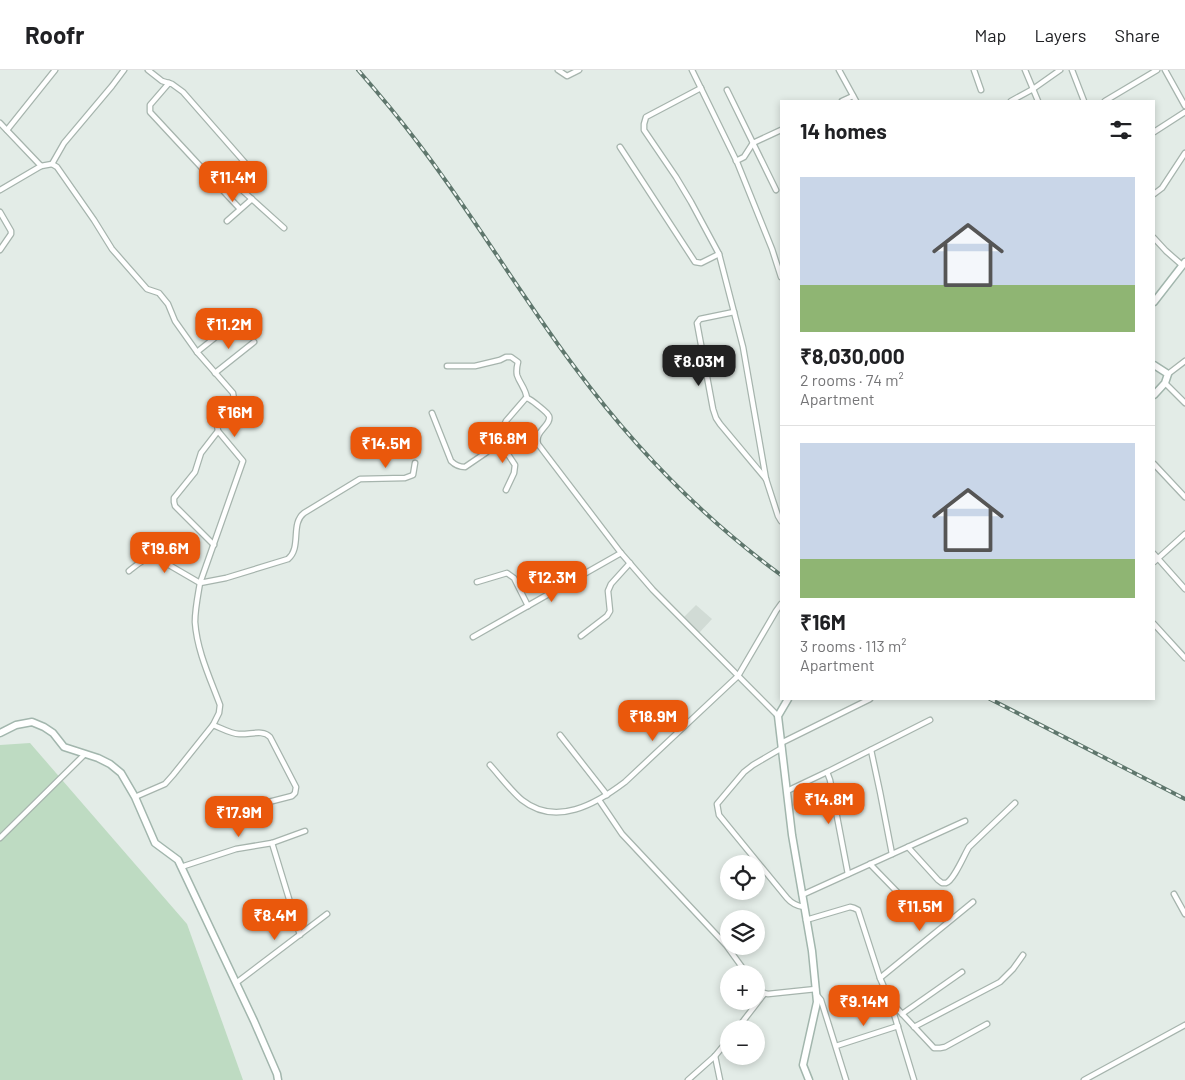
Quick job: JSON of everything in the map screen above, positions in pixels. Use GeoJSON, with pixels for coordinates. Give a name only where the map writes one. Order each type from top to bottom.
{"type":"FeatureCollection","features":[{"type":"Feature","properties":{"kind":"street"},"geometry":{"type":"LineString","coordinates":[[7,130],[55,70]]}},
{"type":"Feature","properties":{"kind":"street"},"geometry":{"type":"LineString","coordinates":[[52,164],[64,143],[124,70]]}},
{"type":"Feature","properties":{"kind":"street"},"geometry":{"type":"LineString","coordinates":[[148,70],[162,81],[183,92],[247,165],[247,171],[241,182],[243,191],[284,228]]}},
{"type":"Feature","properties":{"kind":"street"},"geometry":{"type":"LineString","coordinates":[[558,70],[567,76],[579,70]]}},
{"type":"Feature","properties":{"kind":"street"},"geometry":{"type":"LineString","coordinates":[[692,70],[736,161],[772,249],[780,274]]}},
{"type":"Feature","properties":{"kind":"street"},"geometry":{"type":"LineString","coordinates":[[839,70],[854,99]]}},
{"type":"Feature","properties":{"kind":"street"},"geometry":{"type":"LineString","coordinates":[[974,70],[981,90]]}},
{"type":"Feature","properties":{"kind":"street"},"geometry":{"type":"LineString","coordinates":[[1025,70],[1038,100]]}},
{"type":"Feature","properties":{"kind":"street"},"geometry":{"type":"LineString","coordinates":[[1013,100],[1033,89],[1060,70]]}},
{"type":"Feature","properties":{"kind":"street"},"geometry":{"type":"LineString","coordinates":[[1072,70],[1084,100]]}},
{"type":"Feature","properties":{"kind":"street"},"geometry":{"type":"LineString","coordinates":[[1107,100],[1157,70]]}},
{"type":"Feature","properties":{"kind":"street"},"geometry":{"type":"LineString","coordinates":[[1165,70],[1185,106]]}},
{"type":"Feature","properties":{"kind":"street"},"geometry":{"type":"LineString","coordinates":[[169,83],[150,105],[150,112],[240,209]]}},
{"type":"Feature","properties":{"kind":"street"},"geometry":{"type":"LineString","coordinates":[[701,88],[646,117],[644,130],[676,177],[719,254],[743,347],[766,479],[780,519]]}},
{"type":"Feature","properties":{"kind":"street"},"geometry":{"type":"LineString","coordinates":[[728,90],[776,190]]}},
{"type":"Feature","properties":{"kind":"street"},"geometry":{"type":"LineString","coordinates":[[1155,131],[1185,112]]}},
{"type":"Feature","properties":{"kind":"street"},"geometry":{"type":"LineString","coordinates":[[0,123],[41,166]]}},
{"type":"Feature","properties":{"kind":"street"},"geometry":{"type":"LineString","coordinates":[[736,161],[744,157],[753,143],[780,130]]}},
{"type":"Feature","properties":{"kind":"street"},"geometry":{"type":"LineString","coordinates":[[620,147],[695,262],[701,263],[719,254]]}},
{"type":"Feature","properties":{"kind":"street"},"geometry":{"type":"LineString","coordinates":[[1155,193],[1162,188],[1185,153]]}},
{"type":"Feature","properties":{"kind":"street"},"geometry":{"type":"LineString","coordinates":[[0,190],[41,166],[52,164],[57,167],[112,249],[147,289],[159,293],[168,304],[175,321],[197,352],[233,392],[234,399],[216,419],[218,431],[243,461],[200,583],[195,622],[201,653],[220,705],[219,713],[213,725],[165,784],[134,797]]}},
{"type":"Feature","properties":{"kind":"street"},"geometry":{"type":"LineString","coordinates":[[227,221],[252,198]]}},
{"type":"Feature","properties":{"kind":"street"},"geometry":{"type":"LineString","coordinates":[[0,212],[11,231],[11,234],[0,250]]}},
{"type":"Feature","properties":{"kind":"street"},"geometry":{"type":"LineString","coordinates":[[1155,239],[1166,251],[1184,263],[1155,301]]}},
{"type":"Feature","properties":{"kind":"street"},"geometry":{"type":"LineString","coordinates":[[734,312],[700,319],[697,323],[712,409],[720,424],[766,479]]}},
{"type":"Feature","properties":{"kind":"street"},"geometry":{"type":"LineString","coordinates":[[197,352],[237,320]]}},
{"type":"Feature","properties":{"kind":"street"},"geometry":{"type":"LineString","coordinates":[[216,373],[254,342]]}},
{"type":"Feature","properties":{"kind":"street"},"geometry":{"type":"LineString","coordinates":[[447,366],[475,366],[511,357],[518,362],[517,375],[526,390],[527,398]]}},
{"type":"Feature","properties":{"kind":"street"},"geometry":{"type":"LineString","coordinates":[[1155,394],[1164,383],[1168,374],[1185,361]]}},
{"type":"Feature","properties":{"kind":"street"},"geometry":{"type":"LineString","coordinates":[[1155,366],[1168,374]]}},
{"type":"Feature","properties":{"kind":"street"},"geometry":{"type":"LineString","coordinates":[[1164,383],[1185,403]]}},
{"type":"Feature","properties":{"kind":"street"},"geometry":{"type":"LineString","coordinates":[[432,413],[451,460],[461,467],[465,467],[487,452],[498,439],[506,421],[527,398]]}},
{"type":"Feature","properties":{"kind":"street"},"geometry":{"type":"LineString","coordinates":[[527,398],[549,416],[549,420],[539,434],[538,444],[621,553],[653,590],[778,716]]}},
{"type":"Feature","properties":{"kind":"street"},"geometry":{"type":"LineString","coordinates":[[214,545],[174,506],[174,498],[195,472],[201,453],[218,431]]}},
{"type":"Feature","properties":{"kind":"street"},"geometry":{"type":"LineString","coordinates":[[498,439],[515,465],[514,473],[506,490]]}},
{"type":"Feature","properties":{"kind":"street"},"geometry":{"type":"LineString","coordinates":[[129,570],[146,559],[151,557],[157,558],[200,583],[226,578],[288,559],[295,550],[298,520],[304,513],[360,479],[405,478],[413,475],[416,463]]}},
{"type":"Feature","properties":{"kind":"street"},"geometry":{"type":"LineString","coordinates":[[1155,465],[1185,497]]}},
{"type":"Feature","properties":{"kind":"street"},"geometry":{"type":"LineString","coordinates":[[1185,534],[1156,560],[1185,589]]}},
{"type":"Feature","properties":{"kind":"street"},"geometry":{"type":"LineString","coordinates":[[473,637],[621,553]]}},
{"type":"Feature","properties":{"kind":"street"},"geometry":{"type":"LineString","coordinates":[[581,636],[607,616],[610,611],[608,591],[611,584],[630,564]]}},
{"type":"Feature","properties":{"kind":"street"},"geometry":{"type":"LineString","coordinates":[[477,582],[507,573],[512,575],[528,606]]}},
{"type":"Feature","properties":{"kind":"street"},"geometry":{"type":"LineString","coordinates":[[490,765],[522,800],[545,811],[563,812],[599,800],[625,782],[738,676],[780,605]]}},
{"type":"Feature","properties":{"kind":"street"},"geometry":{"type":"LineString","coordinates":[[1155,628],[1185,658]]}},
{"type":"Feature","properties":{"kind":"street"},"geometry":{"type":"LineString","coordinates":[[787,700],[778,716],[792,835],[812,951],[817,1002],[803,1066],[809,1080]]}},
{"type":"Feature","properties":{"kind":"street"},"geometry":{"type":"LineString","coordinates":[[804,907],[797,906],[787,898],[719,815],[717,804],[744,772],[781,746],[868,700]]}},
{"type":"Feature","properties":{"kind":"street"},"geometry":{"type":"LineString","coordinates":[[787,791],[930,720]]}},
{"type":"Feature","properties":{"kind":"street"},"geometry":{"type":"LineString","coordinates":[[0,732],[16,725],[32,722],[44,726],[53,733],[64,747],[98,758],[110,764],[121,774],[134,797],[155,844],[178,860],[236,983],[278,1080]]}},
{"type":"Feature","properties":{"kind":"street"},"geometry":{"type":"LineString","coordinates":[[213,725],[238,734],[262,733],[268,734],[270,737],[296,790],[292,796],[257,804]]}},
{"type":"Feature","properties":{"kind":"street"},"geometry":{"type":"LineString","coordinates":[[560,735],[607,795]]}},
{"type":"Feature","properties":{"kind":"street"},"geometry":{"type":"LineString","coordinates":[[871,750],[892,854]]}},
{"type":"Feature","properties":{"kind":"street"},"geometry":{"type":"LineString","coordinates":[[0,838],[85,754]]}},
{"type":"Feature","properties":{"kind":"street"},"geometry":{"type":"LineString","coordinates":[[827,772],[848,874]]}},
{"type":"Feature","properties":{"kind":"street"},"geometry":{"type":"LineString","coordinates":[[599,800],[622,834],[726,945],[740,965]]}},
{"type":"Feature","properties":{"kind":"street"},"geometry":{"type":"LineString","coordinates":[[908,847],[938,880],[942,883],[947,883],[952,878],[964,854],[1015,803]]}},
{"type":"Feature","properties":{"kind":"street"},"geometry":{"type":"LineString","coordinates":[[802,895],[965,821]]}},
{"type":"Feature","properties":{"kind":"street"},"geometry":{"type":"LineString","coordinates":[[181,868],[236,848],[272,843],[305,831]]}},
{"type":"Feature","properties":{"kind":"street"},"geometry":{"type":"LineString","coordinates":[[272,843],[300,935]]}},
{"type":"Feature","properties":{"kind":"street"},"geometry":{"type":"LineString","coordinates":[[870,864],[904,899]]}},
{"type":"Feature","properties":{"kind":"street"},"geometry":{"type":"LineString","coordinates":[[1174,894],[1185,914]]}},
{"type":"Feature","properties":{"kind":"street"},"geometry":{"type":"LineString","coordinates":[[880,978],[973,902]]}},
{"type":"Feature","properties":{"kind":"street"},"geometry":{"type":"LineString","coordinates":[[806,920],[850,907],[858,910],[880,978],[890,1001],[914,1080]]}},
{"type":"Feature","properties":{"kind":"street"},"geometry":{"type":"LineString","coordinates":[[236,983],[326,914]]}},
{"type":"Feature","properties":{"kind":"street"},"geometry":{"type":"LineString","coordinates":[[914,1027],[1000,982],[1013,969],[1022,955]]}},
{"type":"Feature","properties":{"kind":"street"},"geometry":{"type":"LineString","coordinates":[[902,1014],[962,972]]}},
{"type":"Feature","properties":{"kind":"street"},"geometry":{"type":"LineString","coordinates":[[765,994],[816,992]]}},
{"type":"Feature","properties":{"kind":"street"},"geometry":{"type":"LineString","coordinates":[[816,992],[821,1000],[846,1080]]}},
{"type":"Feature","properties":{"kind":"street"},"geometry":{"type":"LineString","coordinates":[[890,1001],[934,1048],[945,1047],[987,1024]]}},
{"type":"Feature","properties":{"kind":"street"},"geometry":{"type":"LineString","coordinates":[[744,1020],[752,1010]]}},
{"type":"Feature","properties":{"kind":"street"},"geometry":{"type":"LineString","coordinates":[[1085,1080],[1185,1025]]}},
{"type":"Feature","properties":{"kind":"street"},"geometry":{"type":"LineString","coordinates":[[836,1046],[898,1026]]}},
{"type":"Feature","properties":{"kind":"street"},"geometry":{"type":"LineString","coordinates":[[688,1080],[720,1050]]}},
{"type":"Feature","properties":{"kind":"street"},"geometry":{"type":"LineString","coordinates":[[715,1056],[720,1080]]}},
{"type":"Feature","properties":{"kind":"shaded area"},"geometry":{"type":"Polygon","coordinates":[[[696,605],[712,619],[699,633],[683,618],[696,605]]]}},
{"type":"Feature","properties":{"kind":"green space"},"geometry":{"type":"Polygon","coordinates":[[[30,743],[187,924],[243,1080],[0,1080],[0,745],[30,743]]]}},
{"type":"Feature","properties":{"kind":"railway"},"geometry":{"type":"LineString","coordinates":[[358,70],[404,124],[439,171],[536,313],[598,398],[671,480],[724,530],[780,574]]}},
{"type":"Feature","properties":{"kind":"railway"},"geometry":{"type":"LineString","coordinates":[[992,700],[1185,799]]}}]}
